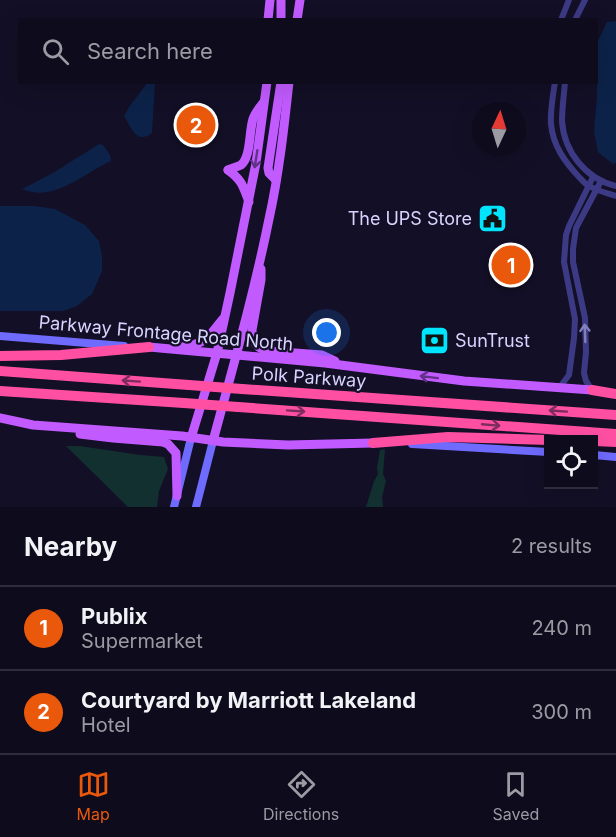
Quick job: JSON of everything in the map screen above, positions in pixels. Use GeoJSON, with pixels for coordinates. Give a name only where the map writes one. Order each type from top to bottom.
{"type":"FeatureCollection","features":[{"type":"Feature","properties":{"kind":"highway"},"geometry":{"type":"LineString","coordinates":[[0,356],[71,355],[149,347]]}},
{"type":"Feature","properties":{"kind":"highway","name":"Polk Parkway"},"geometry":{"type":"LineString","coordinates":[[0,371],[616,415]]}},
{"type":"Feature","properties":{"kind":"highway"},"geometry":{"type":"LineString","coordinates":[[592,390],[616,393]]}},
{"type":"Feature","properties":{"kind":"highway","name":"Polk Parkway"},"geometry":{"type":"LineString","coordinates":[[0,391],[616,434]]}},
{"type":"Feature","properties":{"kind":"highway"},"geometry":{"type":"LineString","coordinates":[[373,443],[448,437],[544,440]]}},
{"type":"Feature","properties":{"kind":"highway"},"geometry":{"type":"LineString","coordinates":[[598,441],[616,442]]}},
{"type":"Feature","properties":{"kind":"main road"},"geometry":{"type":"LineString","coordinates":[[268,18],[270,0]]}},
{"type":"Feature","properties":{"kind":"main road"},"geometry":{"type":"LineString","coordinates":[[274,18],[275,0]]}},
{"type":"Feature","properties":{"kind":"main road"},"geometry":{"type":"LineString","coordinates":[[281,0],[281,18]]}},
{"type":"Feature","properties":{"kind":"main road"},"geometry":{"type":"LineString","coordinates":[[297,18],[300,0]]}},
{"type":"Feature","properties":{"kind":"main road"},"geometry":{"type":"LineString","coordinates":[[174,507],[225,317],[249,202],[267,84]]}},
{"type":"Feature","properties":{"kind":"main road"},"geometry":{"type":"LineString","coordinates":[[276,180],[269,173],[268,168],[280,84]]}},
{"type":"Feature","properties":{"kind":"main road"},"geometry":{"type":"LineString","coordinates":[[196,507],[269,218],[281,151],[289,84]]}},
{"type":"Feature","properties":{"kind":"main road"},"geometry":{"type":"LineString","coordinates":[[249,202],[243,185],[228,170],[243,163],[253,119],[258,108],[265,101]]}},
{"type":"Feature","properties":{"kind":"main road"},"geometry":{"type":"LineString","coordinates":[[262,249],[261,280],[252,330],[255,345],[268,351],[322,355],[347,366]]}},
{"type":"Feature","properties":{"kind":"main road"},"geometry":{"type":"LineString","coordinates":[[168,349],[194,345],[206,340],[225,317]]}},
{"type":"Feature","properties":{"kind":"main road","name":"Parkway Frontage Road North"},"geometry":{"type":"LineString","coordinates":[[0,336],[217,353],[465,381],[592,390]]}},
{"type":"Feature","properties":{"kind":"main road"},"geometry":{"type":"LineString","coordinates":[[0,418],[53,430],[168,444],[176,453],[177,496]]}},
{"type":"Feature","properties":{"kind":"main road"},"geometry":{"type":"LineString","coordinates":[[33,425],[114,430],[213,441],[288,445],[373,443],[449,445],[544,452]]}},
{"type":"Feature","properties":{"kind":"main road"},"geometry":{"type":"LineString","coordinates":[[598,455],[616,457]]}},
{"type":"Feature","properties":{"kind":"street"},"geometry":{"type":"LineString","coordinates":[[562,18],[569,0]]}},
{"type":"Feature","properties":{"kind":"street"},"geometry":{"type":"LineString","coordinates":[[576,18],[585,0]]}},
{"type":"Feature","properties":{"kind":"street"},"geometry":{"type":"LineString","coordinates":[[555,84],[550,115],[554,141],[568,166],[589,186],[616,196]]}},
{"type":"Feature","properties":{"kind":"street"},"geometry":{"type":"LineString","coordinates":[[565,84],[562,120],[564,133],[574,158],[593,177],[616,186]]}},
{"type":"Feature","properties":{"kind":"street"},"geometry":{"type":"LineString","coordinates":[[559,388],[569,375],[575,319],[564,262],[566,236],[593,177]]}},
{"type":"Feature","properties":{"kind":"street"},"geometry":{"type":"LineString","coordinates":[[592,390],[584,374],[585,318],[573,262],[573,249],[576,228],[602,181]]}},
{"type":"Feature","properties":{"kind":"green space"},"geometry":{"type":"Polygon","coordinates":[[[66,446],[164,457],[168,469],[159,491],[157,507],[128,507],[66,446]]]}},
{"type":"Feature","properties":{"kind":"green space"},"geometry":{"type":"Polygon","coordinates":[[[385,449],[383,474],[386,481],[382,497],[383,507],[366,507],[378,474],[380,450],[385,449]]]}},
{"type":"Feature","properties":{"kind":"water"},"geometry":{"type":"Polygon","coordinates":[[[616,21],[616,163],[613,164],[598,152],[594,132],[598,84],[598,41],[607,22],[616,21]]]}},
{"type":"Feature","properties":{"kind":"water"},"geometry":{"type":"Polygon","coordinates":[[[146,84],[155,84],[152,133],[142,137],[135,134],[124,116],[146,84]]]}},
{"type":"Feature","properties":{"kind":"water"},"geometry":{"type":"Polygon","coordinates":[[[99,144],[103,145],[111,161],[57,189],[34,192],[22,189],[53,173],[99,144]]]}},
{"type":"Feature","properties":{"kind":"water"},"geometry":{"type":"Polygon","coordinates":[[[0,206],[34,206],[55,209],[85,225],[99,241],[102,256],[102,271],[92,294],[77,306],[63,311],[0,311],[0,206]]]}},
{"type":"Feature","properties":{"kind":"place","name":"Courtyard by Marriott Lakeland"},"geometry":{"type":"Point","coordinates":[196,125]}},
{"type":"Feature","properties":{"kind":"place","name":"The UPS Store"},"geometry":{"type":"Point","coordinates":[493,218]}},
{"type":"Feature","properties":{"kind":"place","name":"Publix"},"geometry":{"type":"Point","coordinates":[511,265]}},
{"type":"Feature","properties":{"kind":"place","name":"SunTrust"},"geometry":{"type":"Point","coordinates":[434,340]}}]}
